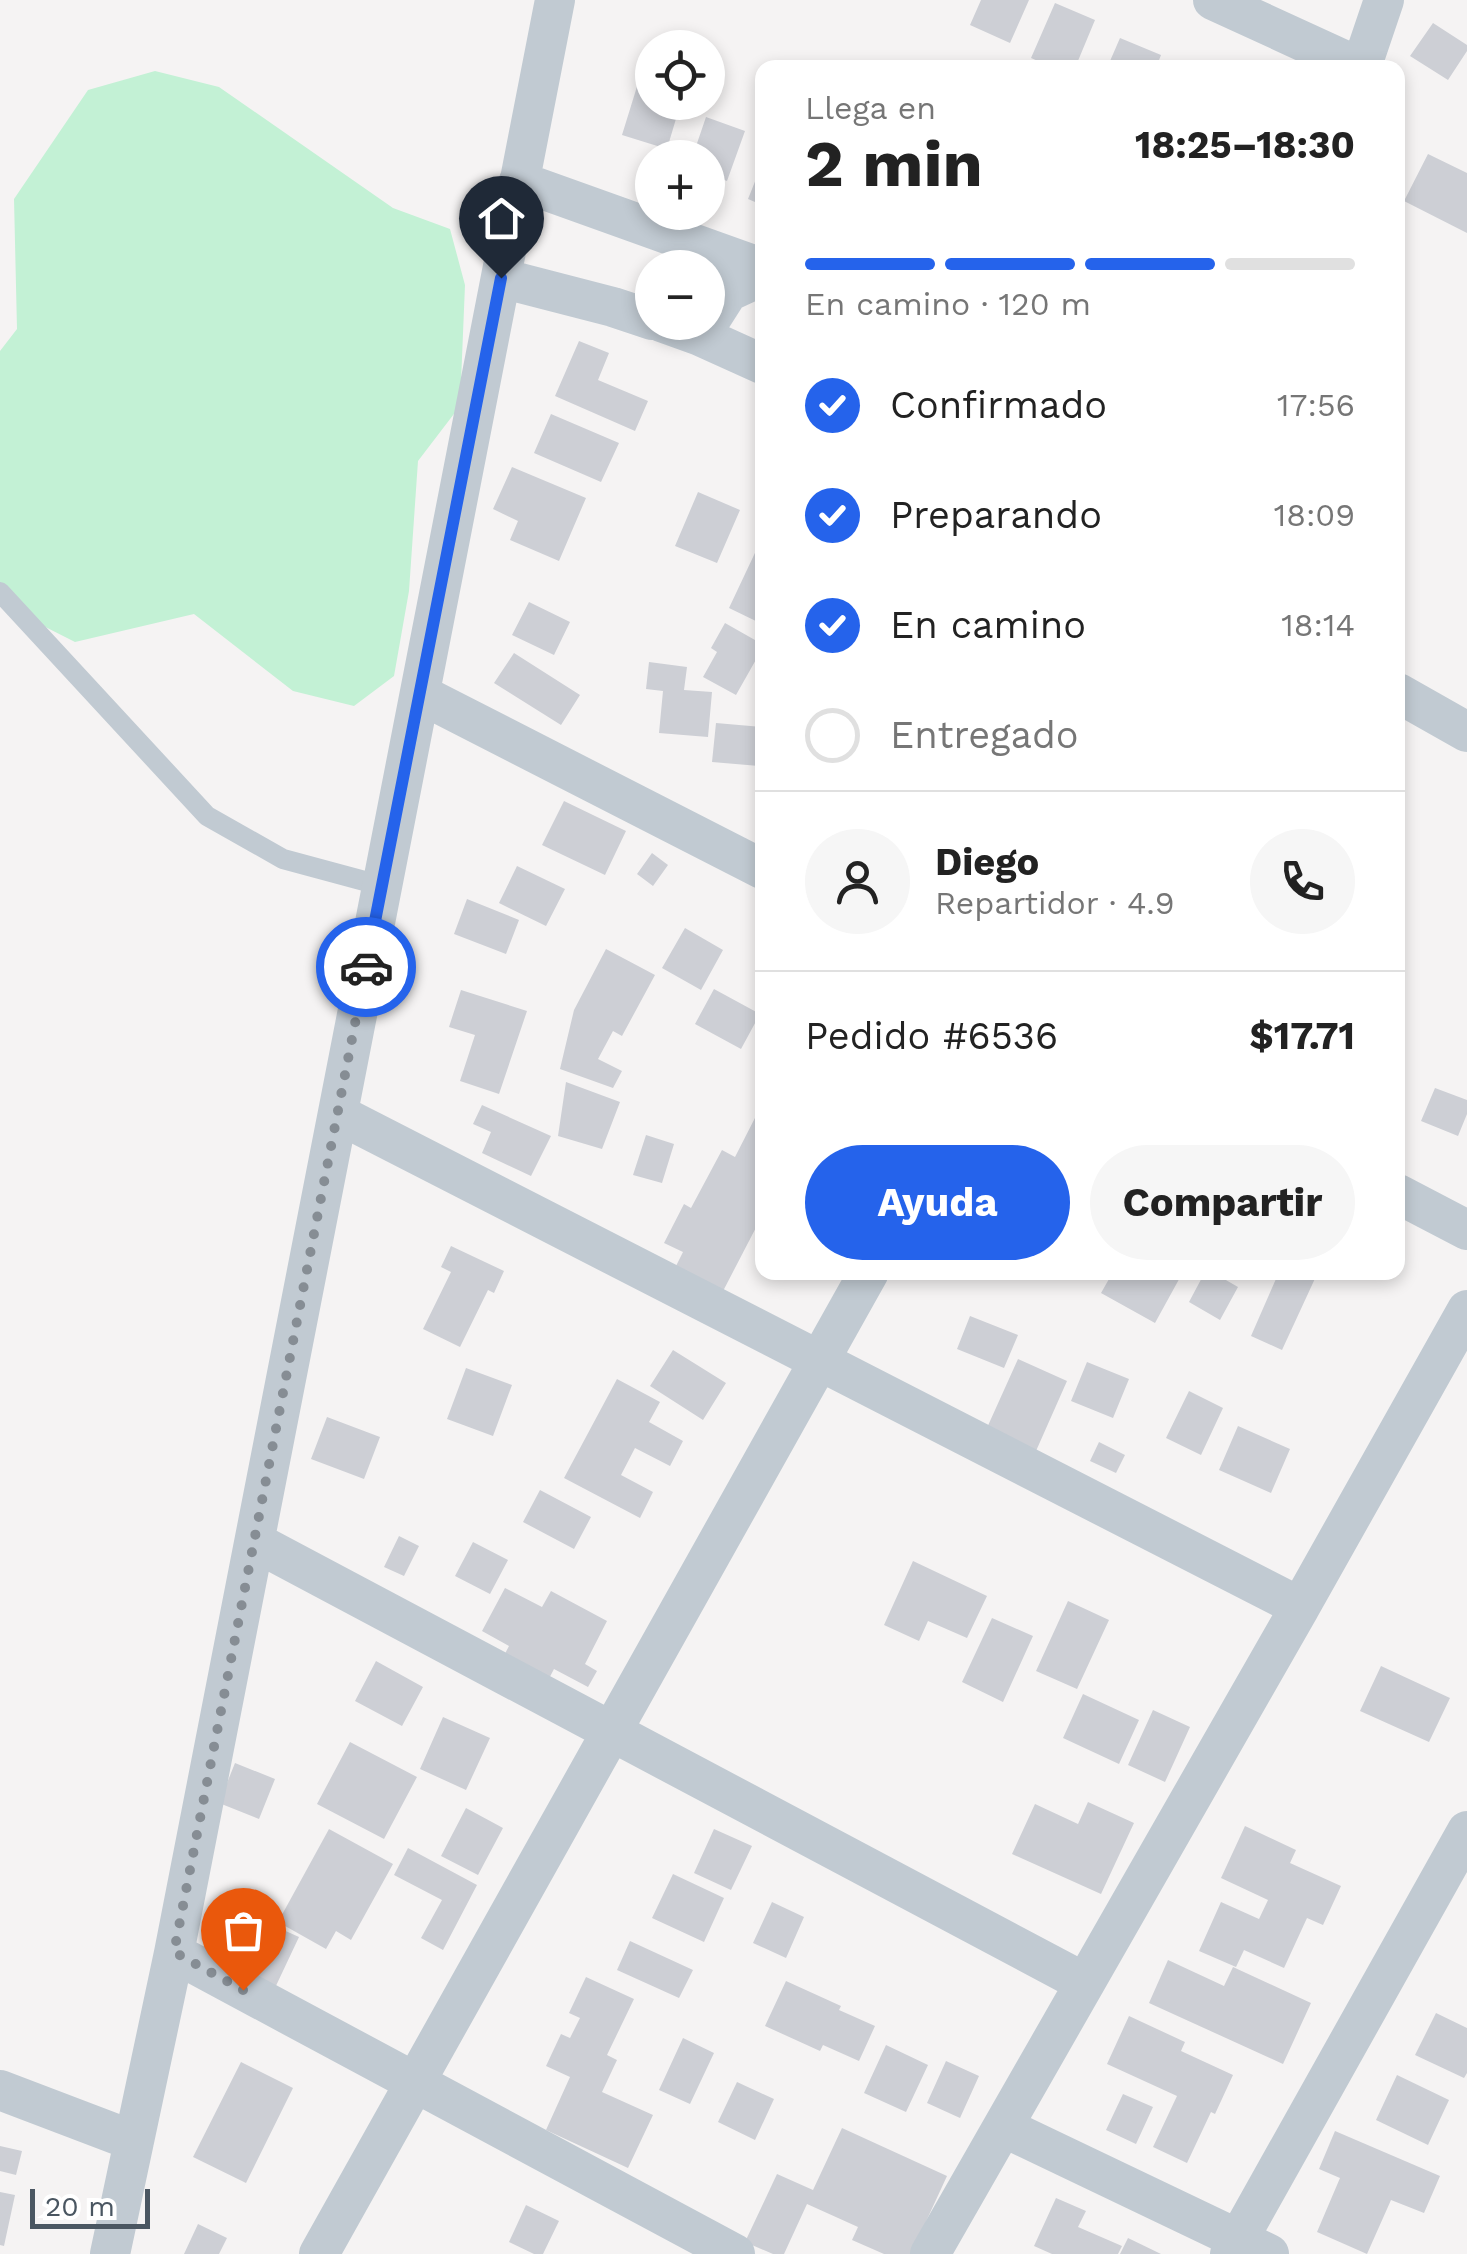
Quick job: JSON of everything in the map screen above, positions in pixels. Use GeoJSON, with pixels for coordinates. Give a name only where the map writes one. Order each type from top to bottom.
{"type":"FeatureCollection","features":[{"type":"Feature","properties":{"kind":"street"},"geometry":{"type":"LineString","coordinates":[[110,2254],[174,1952],[555,0]]}},
{"type":"Feature","properties":{"kind":"street"},"geometry":{"type":"LineString","coordinates":[[1212,0],[1343,60]]}},
{"type":"Feature","properties":{"kind":"street"},"geometry":{"type":"LineString","coordinates":[[1364,60],[1384,0]]}},
{"type":"Feature","properties":{"kind":"street"},"geometry":{"type":"LineString","coordinates":[[520,181],[755,265]]}},
{"type":"Feature","properties":{"kind":"street"},"geometry":{"type":"LineString","coordinates":[[501,278],[635,314]]}},
{"type":"Feature","properties":{"kind":"street"},"geometry":{"type":"LineString","coordinates":[[725,297],[755,279]]}},
{"type":"Feature","properties":{"kind":"street"},"geometry":{"type":"LineString","coordinates":[[709,340],[755,361]]}},
{"type":"Feature","properties":{"kind":"street"},"geometry":{"type":"LineString","coordinates":[[420,694],[755,865]]}},
{"type":"Feature","properties":{"kind":"street"},"geometry":{"type":"LineString","coordinates":[[1405,695],[1465,725]]}},
{"type":"Feature","properties":{"kind":"street"},"geometry":{"type":"LineString","coordinates":[[338,1114],[1300,1607]]}},
{"type":"Feature","properties":{"kind":"street"},"geometry":{"type":"LineString","coordinates":[[1405,1198],[1467,1230]]}},
{"type":"Feature","properties":{"kind":"street"},"geometry":{"type":"LineString","coordinates":[[320,2254],[865,1280]]}},
{"type":"Feature","properties":{"kind":"street"},"geometry":{"type":"LineString","coordinates":[[930,2254],[1467,1310]]}},
{"type":"Feature","properties":{"kind":"street"},"geometry":{"type":"LineString","coordinates":[[254,1542],[1085,1983]]}},
{"type":"Feature","properties":{"kind":"street"},"geometry":{"type":"LineString","coordinates":[[1002,2127],[1246,2250],[1467,1831]]}},
{"type":"Feature","properties":{"kind":"street"},"geometry":{"type":"LineString","coordinates":[[174,1952],[735,2254]]}},
{"type":"Feature","properties":{"kind":"street"},"geometry":{"type":"LineString","coordinates":[[0,2090],[134,2141]]}},
{"type":"Feature","properties":{"kind":"lane"},"geometry":{"type":"LineString","coordinates":[[0,592],[207,816],[283,858],[382,886]]}},
{"type":"Feature","properties":{"kind":"green space"},"geometry":{"type":"Polygon","coordinates":[[[155,71],[219,87],[393,208],[450,229],[465,285],[460,406],[418,461],[409,591],[394,676],[354,706],[293,691],[194,614],[75,642],[0,604],[0,351],[17,329],[14,199],[88,90],[155,71]]]}},
{"type":"Feature","properties":{"kind":"building"},"geometry":{"type":"Polygon","coordinates":[[[981,0],[1029,0],[1010,43],[970,25],[981,0]]]}},
{"type":"Feature","properties":{"kind":"building"},"geometry":{"type":"Polygon","coordinates":[[[1055,3],[1095,20],[1078,60],[1031,58],[1055,3]]]}},
{"type":"Feature","properties":{"kind":"building"},"geometry":{"type":"Polygon","coordinates":[[[1433,23],[1467,45],[1448,80],[1410,56],[1433,23]]]}},
{"type":"Feature","properties":{"kind":"building"},"geometry":{"type":"Polygon","coordinates":[[[1120,38],[1161,55],[1159,60],[1110,60],[1120,38]]]}},
{"type":"Feature","properties":{"kind":"building"},"geometry":{"type":"Polygon","coordinates":[[[635,93],[635,120],[676,120],[670,140],[638,140],[622,135],[635,93]]]}},
{"type":"Feature","properties":{"kind":"building"},"geometry":{"type":"Polygon","coordinates":[[[705,120],[745,131],[727,181],[725,140],[698,140],[705,120]]]}},
{"type":"Feature","properties":{"kind":"building"},"geometry":{"type":"Polygon","coordinates":[[[1428,154],[1467,173],[1467,233],[1405,202],[1428,154]]]}},
{"type":"Feature","properties":{"kind":"building"},"geometry":{"type":"Polygon","coordinates":[[[755,182],[755,202],[748,199],[755,182]]]}},
{"type":"Feature","properties":{"kind":"building"},"geometry":{"type":"Polygon","coordinates":[[[579,341],[609,353],[598,380],[648,401],[635,431],[555,396],[579,341]]]}},
{"type":"Feature","properties":{"kind":"building"},"geometry":{"type":"Polygon","coordinates":[[[551,414],[619,443],[601,482],[534,453],[551,414]]]}},
{"type":"Feature","properties":{"kind":"building"},"geometry":{"type":"Polygon","coordinates":[[[512,467],[586,498],[559,561],[510,540],[518,521],[493,509],[512,467]]]}},
{"type":"Feature","properties":{"kind":"building"},"geometry":{"type":"Polygon","coordinates":[[[698,492],[740,510],[717,563],[675,546],[698,492]]]}},
{"type":"Feature","properties":{"kind":"building"},"geometry":{"type":"Polygon","coordinates":[[[755,553],[755,621],[729,608],[755,553]]]}},
{"type":"Feature","properties":{"kind":"building"},"geometry":{"type":"Polygon","coordinates":[[[529,602],[570,622],[554,655],[512,635],[529,602]]]}},
{"type":"Feature","properties":{"kind":"building"},"geometry":{"type":"Polygon","coordinates":[[[725,623],[755,640],[755,661],[736,695],[703,677],[717,652],[711,648],[725,623]]]}},
{"type":"Feature","properties":{"kind":"building"},"geometry":{"type":"Polygon","coordinates":[[[514,653],[580,695],[561,725],[494,683],[514,653]]]}},
{"type":"Feature","properties":{"kind":"building"},"geometry":{"type":"Polygon","coordinates":[[[649,662],[687,667],[684,690],[712,692],[708,737],[659,733],[663,691],[646,689],[649,662]]]}},
{"type":"Feature","properties":{"kind":"building"},"geometry":{"type":"Polygon","coordinates":[[[716,723],[755,726],[755,766],[712,762],[716,723]]]}},
{"type":"Feature","properties":{"kind":"building"},"geometry":{"type":"Polygon","coordinates":[[[564,801],[626,831],[605,875],[542,845],[564,801]]]}},
{"type":"Feature","properties":{"kind":"building"},"geometry":{"type":"Polygon","coordinates":[[[652,853],[668,865],[653,886],[637,874],[652,853]]]}},
{"type":"Feature","properties":{"kind":"building"},"geometry":{"type":"Polygon","coordinates":[[[517,866],[565,889],[546,926],[499,903],[517,866]]]}},
{"type":"Feature","properties":{"kind":"building"},"geometry":{"type":"Polygon","coordinates":[[[467,899],[519,920],[506,954],[454,934],[467,899]]]}},
{"type":"Feature","properties":{"kind":"building"},"geometry":{"type":"Polygon","coordinates":[[[685,928],[723,950],[701,990],[662,968],[685,928]]]}},
{"type":"Feature","properties":{"kind":"building"},"geometry":{"type":"Polygon","coordinates":[[[606,949],[655,975],[622,1036],[613,1031],[598,1059],[622,1071],[613,1088],[560,1069],[574,1010],[606,949]]]}},
{"type":"Feature","properties":{"kind":"building"},"geometry":{"type":"Polygon","coordinates":[[[714,989],[755,1011],[755,1023],[741,1049],[695,1024],[714,989]]]}},
{"type":"Feature","properties":{"kind":"building"},"geometry":{"type":"Polygon","coordinates":[[[461,990],[527,1011],[499,1094],[460,1081],[475,1035],[449,1027],[461,990]]]}},
{"type":"Feature","properties":{"kind":"building"},"geometry":{"type":"Polygon","coordinates":[[[566,1082],[620,1102],[602,1149],[558,1136],[566,1082]]]}},
{"type":"Feature","properties":{"kind":"building"},"geometry":{"type":"Polygon","coordinates":[[[1435,1088],[1467,1100],[1467,1114],[1458,1136],[1421,1121],[1435,1088]]]}},
{"type":"Feature","properties":{"kind":"building"},"geometry":{"type":"Polygon","coordinates":[[[482,1105],[551,1136],[531,1176],[482,1153],[491,1132],[473,1124],[482,1105]]]}},
{"type":"Feature","properties":{"kind":"building"},"geometry":{"type":"Polygon","coordinates":[[[755,1118],[755,1229],[721,1295],[674,1270],[683,1252],[664,1243],[684,1204],[691,1208],[722,1150],[735,1157],[755,1118]]]}},
{"type":"Feature","properties":{"kind":"building"},"geometry":{"type":"Polygon","coordinates":[[[646,1135],[674,1144],[662,1183],[633,1175],[646,1135]]]}},
{"type":"Feature","properties":{"kind":"building"},"geometry":{"type":"Polygon","coordinates":[[[451,1246],[504,1271],[494,1293],[488,1290],[460,1347],[423,1329],[451,1272],[441,1267],[451,1246]]]}},
{"type":"Feature","properties":{"kind":"building"},"geometry":{"type":"Polygon","coordinates":[[[1108,1280],[1179,1280],[1155,1323],[1101,1293],[1108,1280]]]}},
{"type":"Feature","properties":{"kind":"building"},"geometry":{"type":"Polygon","coordinates":[[[1201,1280],[1226,1280],[1238,1287],[1220,1320],[1189,1302],[1201,1280]]]}},
{"type":"Feature","properties":{"kind":"building"},"geometry":{"type":"Polygon","coordinates":[[[1276,1280],[1314,1280],[1282,1350],[1251,1336],[1276,1280]]]}},
{"type":"Feature","properties":{"kind":"building"},"geometry":{"type":"Polygon","coordinates":[[[970,1316],[1018,1335],[1004,1368],[957,1349],[970,1316]]]}},
{"type":"Feature","properties":{"kind":"building"},"geometry":{"type":"Polygon","coordinates":[[[673,1350],[726,1383],[703,1420],[650,1386],[673,1350]]]}},
{"type":"Feature","properties":{"kind":"building"},"geometry":{"type":"Polygon","coordinates":[[[1018,1359],[1067,1381],[1036,1451],[986,1430],[1018,1359]]]}},
{"type":"Feature","properties":{"kind":"building"},"geometry":{"type":"Polygon","coordinates":[[[1087,1362],[1129,1379],[1113,1418],[1071,1401],[1087,1362]]]}},
{"type":"Feature","properties":{"kind":"building"},"geometry":{"type":"Polygon","coordinates":[[[466,1368],[512,1385],[493,1436],[447,1419],[466,1368]]]}},
{"type":"Feature","properties":{"kind":"building"},"geometry":{"type":"Polygon","coordinates":[[[617,1379],[660,1402],[649,1422],[683,1441],[670,1466],[635,1448],[621,1475],[653,1492],[640,1518],[564,1478],[617,1379]]]}},
{"type":"Feature","properties":{"kind":"building"},"geometry":{"type":"Polygon","coordinates":[[[1189,1391],[1223,1408],[1201,1455],[1166,1438],[1189,1391]]]}},
{"type":"Feature","properties":{"kind":"building"},"geometry":{"type":"Polygon","coordinates":[[[327,1417],[380,1437],[364,1479],[311,1459],[327,1417]]]}},
{"type":"Feature","properties":{"kind":"building"},"geometry":{"type":"Polygon","coordinates":[[[1238,1426],[1290,1449],[1271,1493],[1219,1470],[1238,1426]]]}},
{"type":"Feature","properties":{"kind":"building"},"geometry":{"type":"Polygon","coordinates":[[[1099,1442],[1125,1455],[1116,1473],[1090,1461],[1099,1442]]]}},
{"type":"Feature","properties":{"kind":"building"},"geometry":{"type":"Polygon","coordinates":[[[540,1490],[591,1517],[574,1549],[523,1522],[540,1490]]]}},
{"type":"Feature","properties":{"kind":"building"},"geometry":{"type":"Polygon","coordinates":[[[399,1536],[419,1546],[404,1576],[384,1567],[399,1536]]]}},
{"type":"Feature","properties":{"kind":"building"},"geometry":{"type":"Polygon","coordinates":[[[473,1542],[508,1560],[490,1594],[455,1576],[473,1542]]]}},
{"type":"Feature","properties":{"kind":"building"},"geometry":{"type":"Polygon","coordinates":[[[913,1561],[987,1596],[967,1638],[928,1621],[919,1641],[884,1625],[913,1561]]]}},
{"type":"Feature","properties":{"kind":"building"},"geometry":{"type":"Polygon","coordinates":[[[505,1588],[542,1607],[551,1591],[607,1621],[585,1664],[597,1671],[588,1687],[554,1669],[543,1690],[498,1667],[509,1646],[482,1631],[505,1588]]]}},
{"type":"Feature","properties":{"kind":"building"},"geometry":{"type":"Polygon","coordinates":[[[1068,1601],[1109,1620],[1077,1689],[1036,1671],[1068,1601]]]}},
{"type":"Feature","properties":{"kind":"building"},"geometry":{"type":"Polygon","coordinates":[[[992,1618],[1033,1636],[1003,1702],[962,1682],[992,1618]]]}},
{"type":"Feature","properties":{"kind":"building"},"geometry":{"type":"Polygon","coordinates":[[[376,1661],[423,1687],[402,1726],[355,1701],[376,1661]]]}},
{"type":"Feature","properties":{"kind":"building"},"geometry":{"type":"Polygon","coordinates":[[[1381,1666],[1450,1698],[1429,1742],[1360,1711],[1381,1666]]]}},
{"type":"Feature","properties":{"kind":"building"},"geometry":{"type":"Polygon","coordinates":[[[1083,1694],[1139,1720],[1119,1764],[1063,1738],[1083,1694]]]}},
{"type":"Feature","properties":{"kind":"building"},"geometry":{"type":"Polygon","coordinates":[[[1153,1710],[1190,1727],[1165,1782],[1128,1765],[1153,1710]]]}},
{"type":"Feature","properties":{"kind":"building"},"geometry":{"type":"Polygon","coordinates":[[[443,1717],[490,1738],[466,1790],[420,1769],[443,1717]]]}},
{"type":"Feature","properties":{"kind":"building"},"geometry":{"type":"Polygon","coordinates":[[[350,1742],[417,1777],[384,1839],[317,1804],[350,1742]]]}},
{"type":"Feature","properties":{"kind":"building"},"geometry":{"type":"Polygon","coordinates":[[[235,1763],[275,1779],[259,1819],[219,1803],[235,1763]]]}},
{"type":"Feature","properties":{"kind":"building"},"geometry":{"type":"Polygon","coordinates":[[[1088,1802],[1134,1823],[1101,1894],[1012,1854],[1035,1804],[1078,1824],[1088,1802]]]}},
{"type":"Feature","properties":{"kind":"building"},"geometry":{"type":"Polygon","coordinates":[[[466,1808],[503,1828],[478,1875],[441,1856],[466,1808]]]}},
{"type":"Feature","properties":{"kind":"building"},"geometry":{"type":"Polygon","coordinates":[[[1245,1826],[1296,1850],[1290,1863],[1341,1886],[1323,1925],[1307,1918],[1284,1968],[1244,1950],[1236,1967],[1199,1951],[1221,1902],[1259,1919],[1268,1900],[1221,1878],[1245,1826]]]}},
{"type":"Feature","properties":{"kind":"building"},"geometry":{"type":"Polygon","coordinates":[[[329,1829],[393,1864],[351,1940],[336,1931],[326,1949],[278,1922],[329,1829]]]}},
{"type":"Feature","properties":{"kind":"building"},"geometry":{"type":"Polygon","coordinates":[[[714,1829],[752,1846],[731,1890],[694,1873],[714,1829]]]}},
{"type":"Feature","properties":{"kind":"building"},"geometry":{"type":"Polygon","coordinates":[[[408,1848],[477,1885],[443,1950],[421,1938],[442,1900],[394,1875],[408,1848]]]}},
{"type":"Feature","properties":{"kind":"building"},"geometry":{"type":"Polygon","coordinates":[[[673,1874],[724,1898],[704,1942],[652,1918],[673,1874]]]}},
{"type":"Feature","properties":{"kind":"building"},"geometry":{"type":"Polygon","coordinates":[[[772,1902],[804,1917],[786,1958],[753,1943],[772,1902]]]}},
{"type":"Feature","properties":{"kind":"building"},"geometry":{"type":"Polygon","coordinates":[[[226,1904],[299,1937],[274,1990],[202,1957],[226,1904]]]}},
{"type":"Feature","properties":{"kind":"building"},"geometry":{"type":"Polygon","coordinates":[[[630,1941],[693,1970],[679,1998],[617,1970],[630,1941]]]}},
{"type":"Feature","properties":{"kind":"building"},"geometry":{"type":"Polygon","coordinates":[[[1168,1960],[1224,1986],[1233,1967],[1311,2003],[1283,2064],[1149,2003],[1168,1960]]]}},
{"type":"Feature","properties":{"kind":"building"},"geometry":{"type":"Polygon","coordinates":[[[586,1977],[634,1999],[607,2055],[617,2060],[602,2092],[653,2115],[628,2168],[546,2130],[570,2077],[546,2066],[561,2034],[570,2038],[580,2018],[569,2013],[586,1977]]]}},
{"type":"Feature","properties":{"kind":"building"},"geometry":{"type":"Polygon","coordinates":[[[786,1981],[875,2026],[859,2061],[823,2045],[820,2051],[765,2026],[786,1981]]]}},
{"type":"Feature","properties":{"kind":"building"},"geometry":{"type":"Polygon","coordinates":[[[1436,2013],[1467,2028],[1464,2078],[1415,2055],[1436,2013]]]}},
{"type":"Feature","properties":{"kind":"building"},"geometry":{"type":"Polygon","coordinates":[[[1129,2016],[1185,2042],[1181,2051],[1233,2075],[1187,2163],[1153,2147],[1177,2096],[1107,2064],[1129,2016]]]}},
{"type":"Feature","properties":{"kind":"building"},"geometry":{"type":"Polygon","coordinates":[[[683,2038],[714,2053],[690,2104],[659,2090],[683,2038]]]}},
{"type":"Feature","properties":{"kind":"building"},"geometry":{"type":"Polygon","coordinates":[[[886,2045],[928,2065],[906,2112],[864,2093],[886,2045]]]}},
{"type":"Feature","properties":{"kind":"building"},"geometry":{"type":"Polygon","coordinates":[[[946,2061],[979,2076],[960,2118],[927,2103],[946,2061]]]}},
{"type":"Feature","properties":{"kind":"building"},"geometry":{"type":"Polygon","coordinates":[[[241,2062],[293,2088],[246,2183],[193,2157],[241,2062]]]}},
{"type":"Feature","properties":{"kind":"building"},"geometry":{"type":"Polygon","coordinates":[[[1397,2075],[1449,2100],[1428,2145],[1376,2120],[1397,2075]]]}},
{"type":"Feature","properties":{"kind":"building"},"geometry":{"type":"Polygon","coordinates":[[[737,2082],[774,2099],[755,2140],[718,2122],[737,2082]]]}},
{"type":"Feature","properties":{"kind":"building"},"geometry":{"type":"Polygon","coordinates":[[[1123,2094],[1153,2107],[1136,2144],[1106,2130],[1123,2094]]]}},
{"type":"Feature","properties":{"kind":"building"},"geometry":{"type":"Polygon","coordinates":[[[842,2128],[947,2176],[911,2254],[884,2254],[852,2240],[858,2227],[807,2204],[784,2254],[773,2254],[745,2242],[777,2174],[813,2190],[842,2128]]]}},
{"type":"Feature","properties":{"kind":"building"},"geometry":{"type":"Polygon","coordinates":[[[1335,2131],[1440,2176],[1424,2213],[1391,2200],[1367,2254],[1317,2232],[1340,2178],[1319,2169],[1335,2131]]]}},
{"type":"Feature","properties":{"kind":"building"},"geometry":{"type":"Polygon","coordinates":[[[0,2146],[22,2151],[16,2175],[0,2171],[0,2146]]]}},
{"type":"Feature","properties":{"kind":"building"},"geometry":{"type":"Polygon","coordinates":[[[0,2192],[15,2195],[4,2246],[0,2245],[0,2192]]]}},
{"type":"Feature","properties":{"kind":"building"},"geometry":{"type":"Polygon","coordinates":[[[1056,2198],[1086,2211],[1078,2227],[1122,2246],[1118,2254],[1052,2254],[1034,2246],[1056,2198]]]}},
{"type":"Feature","properties":{"kind":"building"},"geometry":{"type":"Polygon","coordinates":[[[526,2205],[559,2221],[543,2254],[509,2242],[526,2205]]]}},
{"type":"Feature","properties":{"kind":"building"},"geometry":{"type":"Polygon","coordinates":[[[198,2224],[227,2238],[219,2254],[184,2254],[198,2224]]]}},
{"type":"Feature","properties":{"kind":"building"},"geometry":{"type":"Polygon","coordinates":[[[1128,2238],[1161,2254],[1120,2254],[1128,2238]]]}},
{"type":"Feature","properties":{"kind":"way so far"},"geometry":{"type":"LineString","coordinates":[[243,1990],[174,1952],[366,967]]}},
{"type":"Feature","properties":{"kind":"route"},"geometry":{"type":"LineString","coordinates":[[366,967],[501,278]]}}]}
